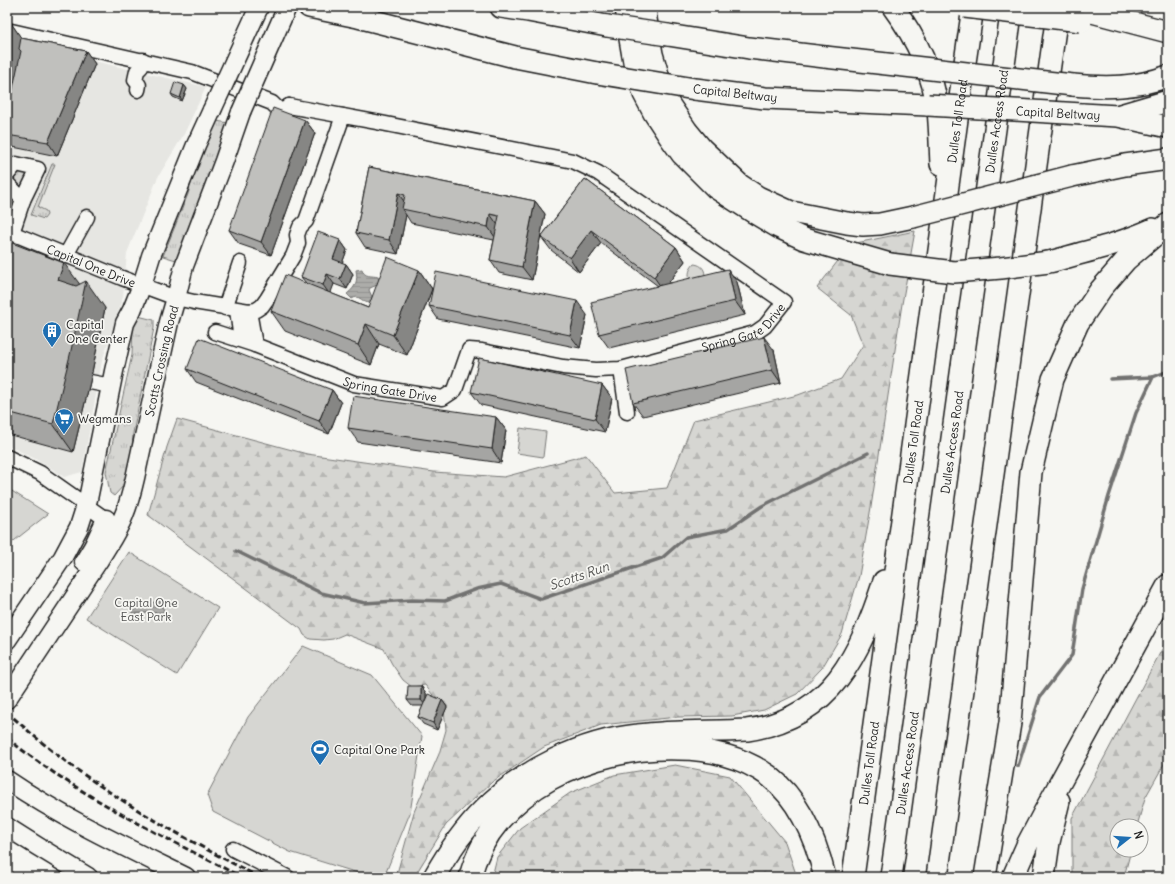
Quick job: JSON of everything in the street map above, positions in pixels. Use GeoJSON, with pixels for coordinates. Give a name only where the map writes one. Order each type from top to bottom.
{"type":"FeatureCollection","features":[{"type":"Feature","properties":{"kind":"highway","name":"Capital Beltway"},"geometry":{"type":"LineString","coordinates":[[309,7],[358,16],[515,57],[597,73],[695,89],[766,98],[928,105],[1118,116],[1168,127]]}},
{"type":"Feature","properties":{"kind":"highway"},"geometry":{"type":"LineString","coordinates":[[501,7],[522,9],[607,26],[749,48],[1073,85],[1112,87],[1126,86],[1168,76]]}},
{"type":"Feature","properties":{"kind":"highway"},"geometry":{"type":"LineString","coordinates":[[626,7],[634,62],[644,94],[654,113],[682,154],[716,188],[778,227],[804,238],[890,264],[954,272],[1050,262],[1126,240],[1168,223]]}},
{"type":"Feature","properties":{"kind":"highway"},"geometry":{"type":"LineString","coordinates":[[646,7],[646,19],[652,54],[663,92],[668,103],[686,131],[701,148],[740,185],[758,197],[791,212],[847,223],[863,225],[880,224],[913,217],[1072,176],[1168,158]]}},
{"type":"Feature","properties":{"kind":"highway"},"geometry":{"type":"LineString","coordinates":[[893,7],[921,53],[930,74],[936,98],[940,129],[941,158],[939,254]]}},
{"type":"Feature","properties":{"kind":"highway"},"geometry":{"type":"LineString","coordinates":[[965,7],[1079,12],[1168,32]]}},
{"type":"Feature","properties":{"kind":"highway","name":"Dulles Toll Road"},"geometry":{"type":"LineString","coordinates":[[853,877],[973,7]]}},
{"type":"Feature","properties":{"kind":"highway","name":"Dulles Access Road"},"geometry":{"type":"LineString","coordinates":[[890,877],[1012,7]]}},
{"type":"Feature","properties":{"kind":"highway"},"geometry":{"type":"LineString","coordinates":[[937,877],[1058,7]]}},
{"type":"Feature","properties":{"kind":"highway"},"geometry":{"type":"LineString","coordinates":[[1118,116],[1168,101]]}},
{"type":"Feature","properties":{"kind":"highway"},"geometry":{"type":"LineString","coordinates":[[985,877],[1010,723],[1031,472],[1053,379],[1078,323],[1101,289],[1126,260],[1168,223]]}},
{"type":"Feature","properties":{"kind":"highway"},"geometry":{"type":"LineString","coordinates":[[434,877],[454,844],[484,808],[524,777],[551,761],[574,751],[614,738],[695,731],[730,731],[760,728],[779,723],[814,704],[830,689],[842,674],[855,653],[875,608],[896,534],[906,489]]}},
{"type":"Feature","properties":{"kind":"highway"},"geometry":{"type":"LineString","coordinates":[[1013,877],[1028,843],[1048,805],[1168,585]]}},
{"type":"Feature","properties":{"kind":"highway"},"geometry":{"type":"LineString","coordinates":[[1044,877],[1049,842],[1060,798],[1068,775],[1084,740]]}},
{"type":"Feature","properties":{"kind":"highway"},"geometry":{"type":"LineString","coordinates":[[470,877],[478,853],[493,829],[512,807],[542,784],[572,769],[603,758],[627,752],[663,748],[687,749],[724,755],[744,762],[768,776],[787,794],[799,810],[813,838],[825,877]]}},
{"type":"Feature","properties":{"kind":"main road"},"geometry":{"type":"LineString","coordinates":[[7,640],[63,557],[75,536],[86,506],[125,323],[132,310],[151,256],[196,146],[258,7]]}},
{"type":"Feature","properties":{"kind":"main road","name":"Scotts Crossing Road"},"geometry":{"type":"LineString","coordinates":[[7,699],[99,560],[112,524],[124,516],[132,492],[169,322],[184,266],[241,112],[287,7]]}},
{"type":"Feature","properties":{"kind":"main road"},"geometry":{"type":"LineString","coordinates":[[7,780],[32,797],[186,877]]}},
{"type":"Feature","properties":{"kind":"main road"},"geometry":{"type":"LineString","coordinates":[[7,827],[88,877]]}},
{"type":"Feature","properties":{"kind":"street"},"geometry":{"type":"LineString","coordinates":[[7,30],[142,64],[137,71],[135,80],[139,88]]}},
{"type":"Feature","properties":{"kind":"street","name":"Spring Gate Drive"},"geometry":{"type":"LineString","coordinates":[[142,64],[192,72],[272,103],[278,109],[284,110],[288,106],[573,161],[598,173],[784,302],[765,326],[755,332],[621,369],[596,370],[563,367],[482,351],[469,350],[455,390],[443,398],[354,384],[255,345],[215,332]]}},
{"type":"Feature","properties":{"kind":"street"},"geometry":{"type":"LineString","coordinates":[[176,298],[237,310],[256,310],[262,306],[268,299],[293,256],[298,243],[297,235],[300,227],[305,223],[343,116]]}},
{"type":"Feature","properties":{"kind":"street"},"geometry":{"type":"LineString","coordinates":[[7,175],[16,164],[38,169],[9,232]]}},
{"type":"Feature","properties":{"kind":"street"},"geometry":{"type":"LineString","coordinates":[[7,182],[23,200]]}},
{"type":"Feature","properties":{"kind":"street"},"geometry":{"type":"LineString","coordinates":[[66,255],[86,217]]}},
{"type":"Feature","properties":{"kind":"street","name":"Capital One Drive"},"geometry":{"type":"LineString","coordinates":[[9,232],[176,298]]}},
{"type":"Feature","properties":{"kind":"street"},"geometry":{"type":"LineString","coordinates":[[240,263],[237,310],[241,340]]}},
{"type":"Feature","properties":{"kind":"street"},"geometry":{"type":"LineString","coordinates":[[237,310],[255,345]]}},
{"type":"Feature","properties":{"kind":"street"},"geometry":{"type":"LineString","coordinates":[[621,369],[627,412]]}},
{"type":"Feature","properties":{"kind":"street"},"geometry":{"type":"LineString","coordinates":[[90,382],[111,386]]}},
{"type":"Feature","properties":{"kind":"street"},"geometry":{"type":"LineString","coordinates":[[7,457],[40,473],[112,524]]}},
{"type":"Feature","properties":{"kind":"street"},"geometry":{"type":"LineString","coordinates":[[233,850],[286,877]]}},
{"type":"Feature","properties":{"kind":"shaded area"},"geometry":{"type":"Polygon","coordinates":[[[7,41],[206,87],[184,134],[158,177],[127,253],[123,297],[102,361],[82,472],[64,477],[43,463],[7,445],[7,41]]]}},
{"type":"Feature","properties":{"kind":"shaded area"},"geometry":{"type":"Polygon","coordinates":[[[362,269],[364,274],[378,277],[379,281],[377,285],[369,290],[372,297],[371,301],[368,303],[356,297],[352,299],[347,294],[356,284],[356,270],[362,269]]]}},
{"type":"Feature","properties":{"kind":"shaded area"},"geometry":{"type":"Polygon","coordinates":[[[161,601],[164,612],[132,614],[132,611],[149,603],[161,601]]]}},
{"type":"Feature","properties":{"kind":"green space"},"geometry":{"type":"Polygon","coordinates":[[[216,121],[229,123],[191,230],[176,260],[163,256],[188,194],[197,163],[216,121]]]}},
{"type":"Feature","properties":{"kind":"green space"},"geometry":{"type":"Polygon","coordinates":[[[52,164],[55,164],[38,207],[46,211],[47,215],[44,219],[31,215],[52,164]]]}},
{"type":"Feature","properties":{"kind":"green space"},"geometry":{"type":"Polygon","coordinates":[[[22,170],[29,171],[24,191],[14,181],[15,176],[22,170]]]}},
{"type":"Feature","properties":{"kind":"green space"},"geometry":{"type":"Polygon","coordinates":[[[915,231],[859,576],[842,634],[822,668],[797,694],[764,710],[732,716],[678,717],[601,725],[544,747],[492,782],[446,825],[414,877],[396,877],[414,812],[439,754],[446,730],[444,709],[425,685],[412,687],[403,680],[384,649],[345,634],[333,639],[310,639],[304,635],[301,629],[148,515],[167,447],[177,419],[307,454],[434,472],[504,477],[586,455],[615,493],[667,488],[694,420],[798,395],[841,379],[863,345],[851,315],[817,288],[851,244],[915,231]]]}},
{"type":"Feature","properties":{"kind":"green space"},"geometry":{"type":"Polygon","coordinates":[[[694,264],[700,265],[703,268],[705,277],[690,280],[689,272],[694,264]]]}},
{"type":"Feature","properties":{"kind":"green space"},"geometry":{"type":"Polygon","coordinates":[[[138,316],[154,320],[154,328],[133,433],[131,470],[124,485],[114,496],[110,493],[106,472],[132,355],[133,324],[138,316]]]}},
{"type":"Feature","properties":{"kind":"green space"},"geometry":{"type":"Polygon","coordinates":[[[520,428],[546,432],[543,457],[517,453],[520,428]]]}},
{"type":"Feature","properties":{"kind":"green space"},"geometry":{"type":"Polygon","coordinates":[[[7,488],[48,514],[10,544],[7,542],[7,488]]]}},
{"type":"Feature","properties":{"kind":"green space","name":"Capital One East Park"},"geometry":{"type":"Polygon","coordinates":[[[129,552],[218,608],[177,675],[86,618],[129,552]]]}},
{"type":"Feature","properties":{"kind":"green space"},"geometry":{"type":"Polygon","coordinates":[[[1168,638],[1168,757],[1145,798],[1139,818],[1109,818],[1109,858],[1129,858],[1124,877],[1072,877],[1072,818],[1168,638]]]}},
{"type":"Feature","properties":{"kind":"green space","name":"Capital One Park"},"geometry":{"type":"Polygon","coordinates":[[[303,646],[372,675],[422,736],[410,813],[384,877],[371,877],[290,852],[213,812],[207,795],[248,717],[303,646]]]}},
{"type":"Feature","properties":{"kind":"green space"},"geometry":{"type":"Polygon","coordinates":[[[675,765],[730,776],[785,842],[797,877],[492,877],[497,857],[520,828],[570,793],[614,775],[675,765]]]}},
{"type":"Feature","properties":{"kind":"building"},"geometry":{"type":"Polygon","coordinates":[[[21,38],[86,51],[48,142],[7,135],[7,116],[21,51],[19,49],[21,38]]]}},
{"type":"Feature","properties":{"kind":"building"},"geometry":{"type":"Polygon","coordinates":[[[175,82],[184,85],[180,98],[171,94],[175,82]]]}},
{"type":"Feature","properties":{"kind":"building"},"geometry":{"type":"Polygon","coordinates":[[[273,108],[305,120],[261,242],[229,230],[273,108]]]}},
{"type":"Feature","properties":{"kind":"building"},"geometry":{"type":"Polygon","coordinates":[[[369,167],[535,201],[522,267],[490,260],[499,216],[490,214],[488,227],[402,209],[405,195],[398,193],[389,240],[356,233],[369,167]]]}},
{"type":"Feature","properties":{"kind":"building"},"geometry":{"type":"Polygon","coordinates":[[[585,179],[676,247],[654,277],[591,230],[570,258],[541,237],[585,179]]]}},
{"type":"Feature","properties":{"kind":"building"},"geometry":{"type":"Polygon","coordinates":[[[318,232],[340,240],[333,259],[346,264],[340,279],[327,274],[323,285],[301,277],[318,232]]]}},
{"type":"Feature","properties":{"kind":"building","name":"Capital One Center"},"geometry":{"type":"Polygon","coordinates":[[[7,241],[64,263],[58,280],[76,286],[86,281],[53,424],[7,412],[7,241]]]}},
{"type":"Feature","properties":{"kind":"building"},"geometry":{"type":"Polygon","coordinates":[[[387,257],[419,270],[393,335],[366,324],[358,345],[271,311],[285,275],[368,308],[387,257]]]}},
{"type":"Feature","properties":{"kind":"building"},"geometry":{"type":"Polygon","coordinates":[[[728,269],[735,301],[599,334],[591,302],[728,269]]]}},
{"type":"Feature","properties":{"kind":"building"},"geometry":{"type":"Polygon","coordinates":[[[436,272],[577,301],[570,335],[429,306],[436,272]]]}},
{"type":"Feature","properties":{"kind":"building"},"geometry":{"type":"Polygon","coordinates":[[[764,337],[772,370],[633,403],[626,370],[764,337]]]}},
{"type":"Feature","properties":{"kind":"building"},"geometry":{"type":"Polygon","coordinates":[[[199,338],[332,390],[319,421],[187,369],[199,338]]]}},
{"type":"Feature","properties":{"kind":"building"},"geometry":{"type":"Polygon","coordinates":[[[479,358],[602,385],[595,419],[471,392],[479,358]]]}},
{"type":"Feature","properties":{"kind":"building"},"geometry":{"type":"Polygon","coordinates":[[[353,396],[496,417],[492,449],[348,428],[353,396]]]}},
{"type":"Feature","properties":{"kind":"building"},"geometry":{"type":"Polygon","coordinates":[[[408,686],[421,686],[421,700],[407,700],[408,686]]]}},
{"type":"Feature","properties":{"kind":"building"},"geometry":{"type":"Polygon","coordinates":[[[428,694],[442,700],[433,723],[418,717],[428,694]]]}},
{"type":"Feature","properties":{"kind":"waterway","name":"Scotts Run"},"geometry":{"type":"LineString","coordinates":[[1110,379],[1153,377],[1168,371]]}},
{"type":"Feature","properties":{"kind":"waterway"},"geometry":{"type":"LineString","coordinates":[[1018,766],[1040,697],[1072,655],[1082,589],[1109,496],[1136,413],[1153,377]]}},
{"type":"Feature","properties":{"kind":"waterway","name":"Scotts Run"},"geometry":{"type":"LineString","coordinates":[[236,551],[321,593],[365,603],[412,600],[445,601],[477,589],[501,584],[541,599],[662,558],[686,537],[728,529],[762,506],[868,453]]}},
{"type":"Feature","properties":{"kind":"railway"},"geometry":{"type":"LineString","coordinates":[[7,712],[73,767],[125,802],[259,877]]}},
{"type":"Feature","properties":{"kind":"railway"},"geometry":{"type":"LineString","coordinates":[[7,738],[62,778],[121,814],[241,877]]}},
{"type":"Feature","properties":{"kind":"place","name":"Capital One Center"},"geometry":{"type":"Point","coordinates":[52,348]}},
{"type":"Feature","properties":{"kind":"place","name":"Wegmans"},"geometry":{"type":"Point","coordinates":[64,435]}},
{"type":"Feature","properties":{"kind":"place","name":"Capital One Park"},"geometry":{"type":"Point","coordinates":[320,766]}}]}
